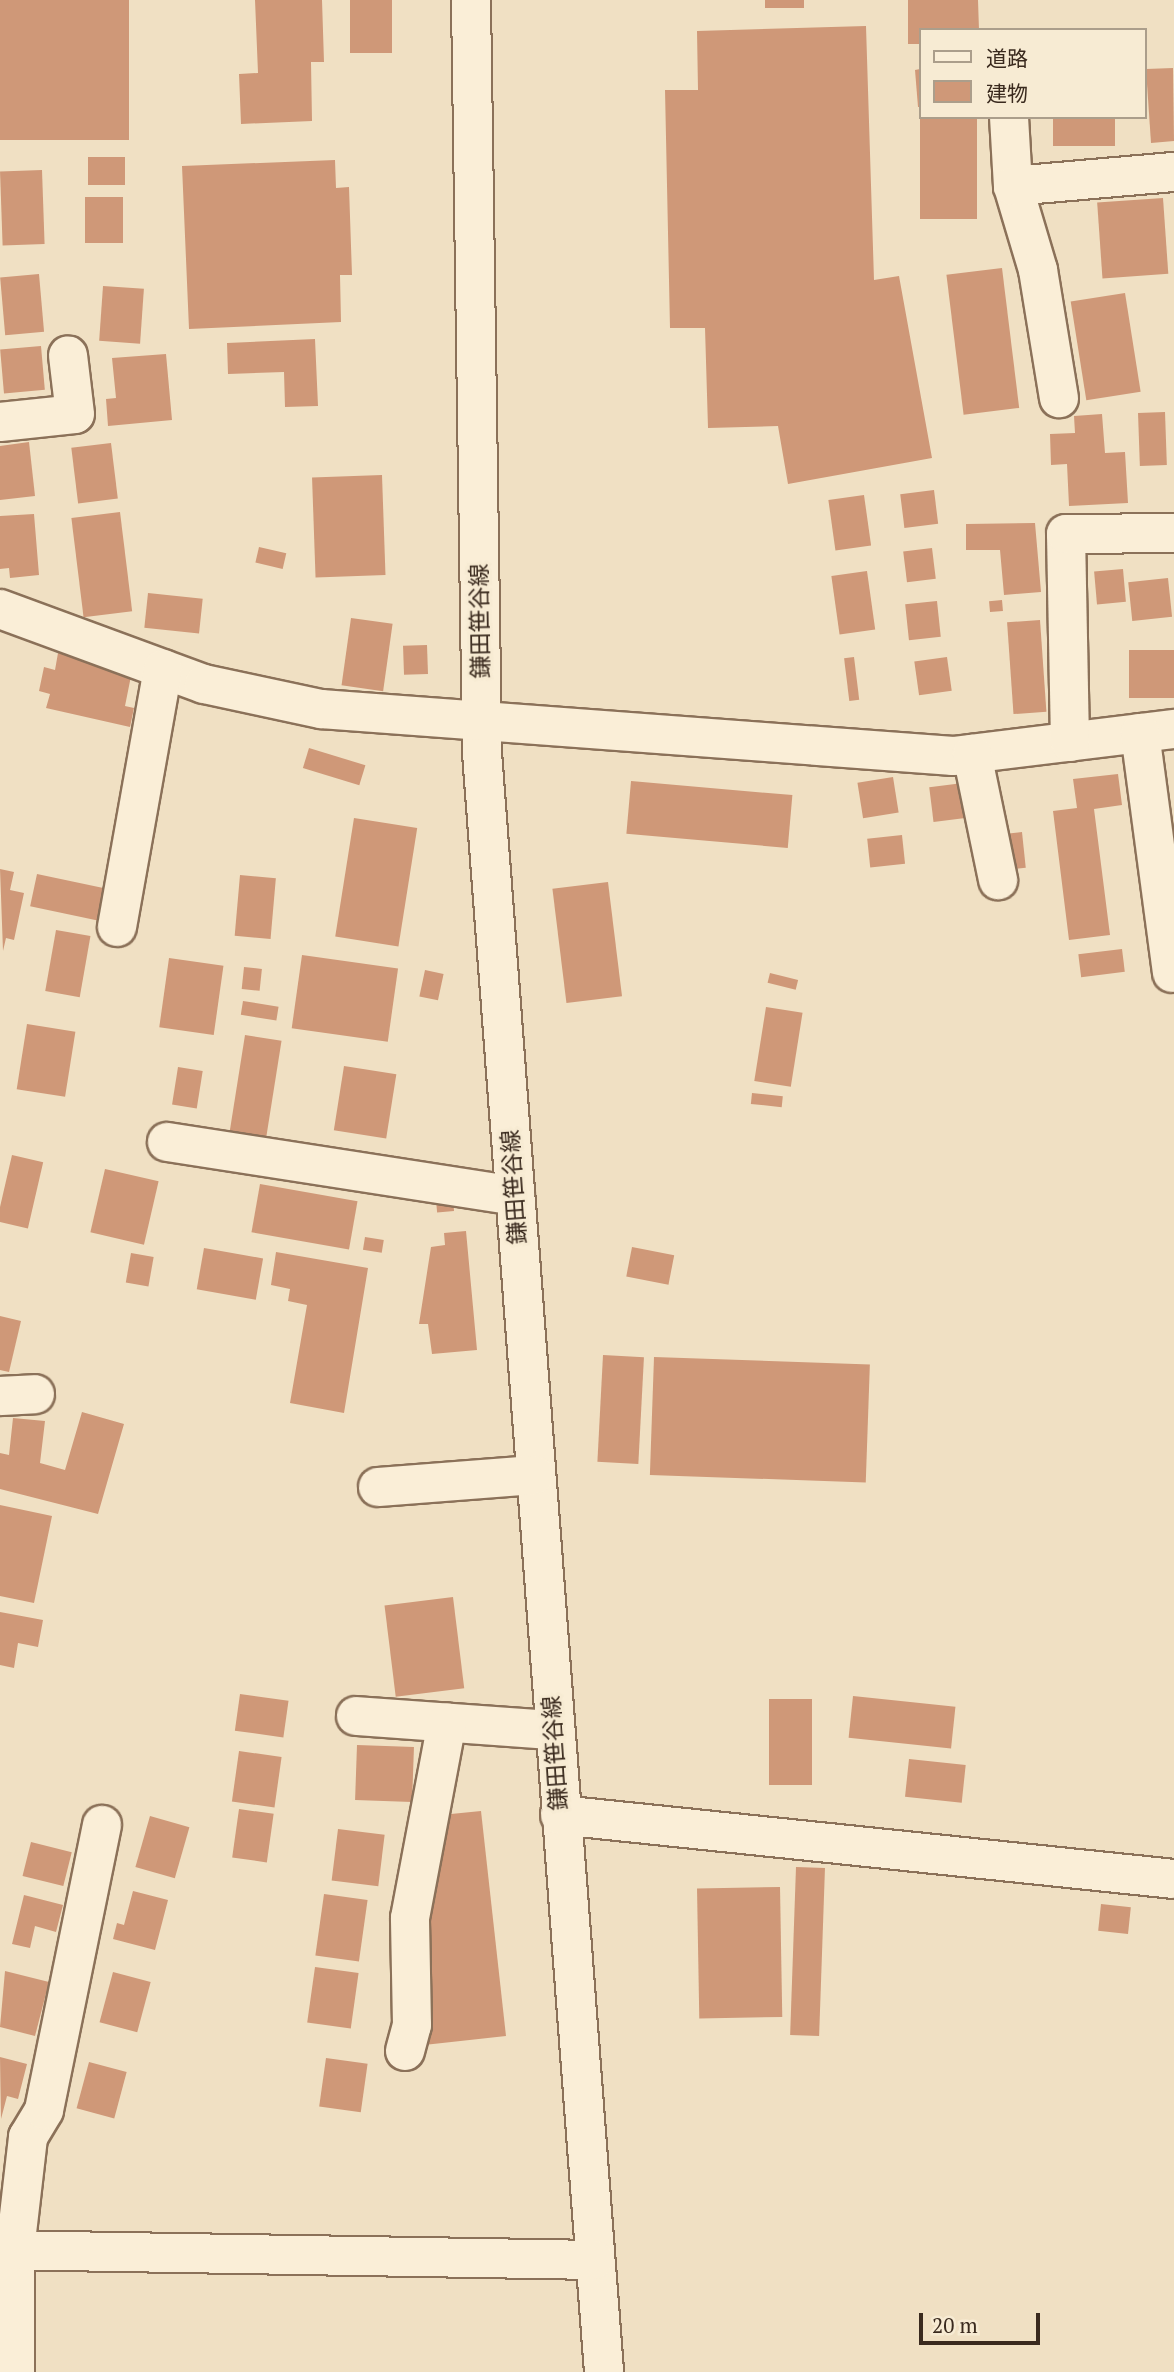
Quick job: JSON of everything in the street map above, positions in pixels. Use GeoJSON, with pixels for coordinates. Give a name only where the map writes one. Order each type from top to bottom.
{"type":"FeatureCollection","features":[{"type":"Feature","properties":{"kind":"street","name":"鎌田笹谷線"},"geometry":{"type":"LineString","coordinates":[[471,0],[482,722],[553,1730],[604,2372]]}},
{"type":"Feature","properties":{"kind":"street"},"geometry":{"type":"LineString","coordinates":[[1009,119],[1013,186],[1038,270],[1059,398]]}},
{"type":"Feature","properties":{"kind":"street"},"geometry":{"type":"LineString","coordinates":[[1013,186],[1174,173]]}},
{"type":"Feature","properties":{"kind":"street"},"geometry":{"type":"LineString","coordinates":[[0,422],[75,414],[68,355]]}},
{"type":"Feature","properties":{"kind":"street"},"geometry":{"type":"LineString","coordinates":[[1070,742],[1066,534],[1174,533]]}},
{"type":"Feature","properties":{"kind":"street"},"geometry":{"type":"LineString","coordinates":[[0,609],[163,669],[321,709],[972,754],[1157,731],[1172,973]]}},
{"type":"Feature","properties":{"kind":"street"},"geometry":{"type":"LineString","coordinates":[[117,927],[163,669]]}},
{"type":"Feature","properties":{"kind":"street"},"geometry":{"type":"LineString","coordinates":[[972,754],[999,880]]}},
{"type":"Feature","properties":{"kind":"street"},"geometry":{"type":"LineString","coordinates":[[167,1142],[515,1196]]}},
{"type":"Feature","properties":{"kind":"street"},"geometry":{"type":"LineString","coordinates":[[378,1487],[535,1475]]}},
{"type":"Feature","properties":{"kind":"street"},"geometry":{"type":"LineString","coordinates":[[356,1716],[553,1730]]}},
{"type":"Feature","properties":{"kind":"street"},"geometry":{"type":"LineString","coordinates":[[405,2051],[412,2025],[410,1918],[447,1722]]}},
{"type":"Feature","properties":{"kind":"street"},"geometry":{"type":"LineString","coordinates":[[560,1815],[1174,1879]]}},
{"type":"Feature","properties":{"kind":"street"},"geometry":{"type":"LineString","coordinates":[[15,2372],[7,2250],[28,2137],[44,2110],[102,1825]]}},
{"type":"Feature","properties":{"kind":"street"},"geometry":{"type":"LineString","coordinates":[[7,2250],[594,2260]]}},
{"type":"Feature","properties":{"kind":"building"},"geometry":{"type":"Polygon","coordinates":[[[0,0],[129,0],[129,140],[0,140],[0,0]]]}},
{"type":"Feature","properties":{"kind":"building"},"geometry":{"type":"Polygon","coordinates":[[[255,0],[322,0],[324,62],[311,62],[312,121],[241,124],[239,74],[258,73],[255,0]]]}},
{"type":"Feature","properties":{"kind":"building"},"geometry":{"type":"Polygon","coordinates":[[[350,0],[392,0],[392,53],[350,53],[350,0]]]}},
{"type":"Feature","properties":{"kind":"building"},"geometry":{"type":"Polygon","coordinates":[[[765,0],[804,0],[804,8],[765,8],[765,0]]]}},
{"type":"Feature","properties":{"kind":"building"},"geometry":{"type":"Polygon","coordinates":[[[908,0],[978,0],[979,28],[918,28],[918,44],[908,44],[908,0]]]}},
{"type":"Feature","properties":{"kind":"building"},"geometry":{"type":"Polygon","coordinates":[[[866,26],[874,280],[899,276],[932,458],[788,484],[778,426],[708,428],[705,328],[670,328],[665,90],[698,90],[697,31],[866,26]]]}},
{"type":"Feature","properties":{"kind":"building"},"geometry":{"type":"Polygon","coordinates":[[[1173,68],[1174,141],[1151,143],[1146,69],[1173,68]]]}},
{"type":"Feature","properties":{"kind":"building"},"geometry":{"type":"Polygon","coordinates":[[[918,69],[918,107],[915,70],[918,69]]]}},
{"type":"Feature","properties":{"kind":"building"},"geometry":{"type":"Polygon","coordinates":[[[920,119],[977,119],[977,219],[920,219],[920,119]]]}},
{"type":"Feature","properties":{"kind":"building"},"geometry":{"type":"Polygon","coordinates":[[[1053,119],[1115,119],[1115,146],[1053,146],[1053,119]]]}},
{"type":"Feature","properties":{"kind":"building"},"geometry":{"type":"Polygon","coordinates":[[[88,157],[125,157],[125,185],[88,185],[88,157]]]}},
{"type":"Feature","properties":{"kind":"building"},"geometry":{"type":"Polygon","coordinates":[[[335,160],[336,188],[349,187],[352,275],[340,275],[341,322],[189,329],[182,166],[335,160]]]}},
{"type":"Feature","properties":{"kind":"building"},"geometry":{"type":"Polygon","coordinates":[[[42,170],[45,244],[3,245],[0,171],[42,170]]]}},
{"type":"Feature","properties":{"kind":"building"},"geometry":{"type":"Polygon","coordinates":[[[85,197],[123,197],[123,243],[85,243],[85,197]]]}},
{"type":"Feature","properties":{"kind":"building"},"geometry":{"type":"Polygon","coordinates":[[[1163,198],[1168,274],[1102,278],[1097,203],[1163,198]]]}},
{"type":"Feature","properties":{"kind":"building"},"geometry":{"type":"Polygon","coordinates":[[[1002,268],[1019,408],[964,415],[946,275],[1002,268]]]}},
{"type":"Feature","properties":{"kind":"building"},"geometry":{"type":"Polygon","coordinates":[[[39,274],[44,332],[5,335],[0,277],[39,274]]]}},
{"type":"Feature","properties":{"kind":"building"},"geometry":{"type":"Polygon","coordinates":[[[103,286],[144,289],[140,344],[99,341],[103,286]]]}},
{"type":"Feature","properties":{"kind":"building"},"geometry":{"type":"Polygon","coordinates":[[[1125,293],[1141,392],[1086,400],[1071,302],[1125,293]]]}},
{"type":"Feature","properties":{"kind":"building"},"geometry":{"type":"Polygon","coordinates":[[[315,339],[318,406],[285,407],[284,372],[228,374],[227,343],[315,339]]]}},
{"type":"Feature","properties":{"kind":"building"},"geometry":{"type":"Polygon","coordinates":[[[41,346],[45,390],[4,393],[0,350],[41,346]]]}},
{"type":"Feature","properties":{"kind":"building"},"geometry":{"type":"Polygon","coordinates":[[[166,354],[172,420],[108,426],[106,399],[116,398],[112,358],[166,354]]]}},
{"type":"Feature","properties":{"kind":"building"},"geometry":{"type":"Polygon","coordinates":[[[1165,412],[1167,465],[1140,466],[1138,413],[1165,412]]]}},
{"type":"Feature","properties":{"kind":"building"},"geometry":{"type":"Polygon","coordinates":[[[1102,414],[1105,453],[1125,452],[1128,503],[1069,506],[1067,464],[1051,465],[1050,434],[1075,433],[1074,416],[1102,414]]]}},
{"type":"Feature","properties":{"kind":"building"},"geometry":{"type":"Polygon","coordinates":[[[29,442],[35,496],[0,500],[0,446],[29,442]]]}},
{"type":"Feature","properties":{"kind":"building"},"geometry":{"type":"Polygon","coordinates":[[[111,443],[118,499],[78,503],[71,448],[111,443]]]}},
{"type":"Feature","properties":{"kind":"building"},"geometry":{"type":"Polygon","coordinates":[[[382,475],[385,575],[316,577],[312,477],[382,475]]]}},
{"type":"Feature","properties":{"kind":"building"},"geometry":{"type":"Polygon","coordinates":[[[934,490],[938,524],[904,528],[900,494],[934,490]]]}},
{"type":"Feature","properties":{"kind":"building"},"geometry":{"type":"Polygon","coordinates":[[[864,495],[871,546],[835,551],[828,500],[864,495]]]}},
{"type":"Feature","properties":{"kind":"building"},"geometry":{"type":"Polygon","coordinates":[[[120,512],[132,611],[84,617],[71,518],[120,512]]]}},
{"type":"Feature","properties":{"kind":"building"},"geometry":{"type":"Polygon","coordinates":[[[34,514],[39,575],[10,578],[9,568],[0,569],[0,516],[34,514]]]}},
{"type":"Feature","properties":{"kind":"building"},"geometry":{"type":"Polygon","coordinates":[[[1035,523],[1041,592],[1004,595],[1000,550],[966,550],[966,524],[1035,523]]]}},
{"type":"Feature","properties":{"kind":"building"},"geometry":{"type":"Polygon","coordinates":[[[259,547],[286,553],[283,569],[255,563],[259,547]]]}},
{"type":"Feature","properties":{"kind":"building"},"geometry":{"type":"Polygon","coordinates":[[[932,548],[936,579],[907,582],[903,552],[932,548]]]}},
{"type":"Feature","properties":{"kind":"building"},"geometry":{"type":"Polygon","coordinates":[[[1123,569],[1126,602],[1097,604],[1094,572],[1123,569]]]}},
{"type":"Feature","properties":{"kind":"building"},"geometry":{"type":"Polygon","coordinates":[[[867,571],[875,629],[840,634],[831,576],[867,571]]]}},
{"type":"Feature","properties":{"kind":"building"},"geometry":{"type":"Polygon","coordinates":[[[1168,578],[1172,617],[1132,621],[1128,582],[1168,578]]]}},
{"type":"Feature","properties":{"kind":"building"},"geometry":{"type":"Polygon","coordinates":[[[148,593],[203,599],[199,634],[144,628],[148,593]]]}},
{"type":"Feature","properties":{"kind":"building"},"geometry":{"type":"Polygon","coordinates":[[[1002,600],[1003,611],[990,612],[989,601],[1002,600]]]}},
{"type":"Feature","properties":{"kind":"building"},"geometry":{"type":"Polygon","coordinates":[[[937,601],[941,637],[909,640],[905,604],[937,601]]]}},
{"type":"Feature","properties":{"kind":"building"},"geometry":{"type":"Polygon","coordinates":[[[351,618],[393,624],[383,691],[342,685],[351,618]]]}},
{"type":"Feature","properties":{"kind":"building"},"geometry":{"type":"Polygon","coordinates":[[[1040,620],[1046,712],[1013,714],[1007,622],[1040,620]]]}},
{"type":"Feature","properties":{"kind":"building"},"geometry":{"type":"Polygon","coordinates":[[[427,645],[428,674],[404,675],[403,646],[427,645]]]}},
{"type":"Feature","properties":{"kind":"building"},"geometry":{"type":"Polygon","coordinates":[[[1129,650],[1174,650],[1174,698],[1129,698],[1129,650]]]}},
{"type":"Feature","properties":{"kind":"building"},"geometry":{"type":"Polygon","coordinates":[[[58,653],[132,671],[125,706],[134,708],[130,727],[46,708],[50,694],[39,691],[44,667],[55,670],[58,653]]]}},
{"type":"Feature","properties":{"kind":"building"},"geometry":{"type":"Polygon","coordinates":[[[854,657],[859,700],[849,701],[844,658],[854,657]]]}},
{"type":"Feature","properties":{"kind":"building"},"geometry":{"type":"Polygon","coordinates":[[[947,657],[952,691],[919,695],[914,662],[947,657]]]}},
{"type":"Feature","properties":{"kind":"building"},"geometry":{"type":"Polygon","coordinates":[[[309,748],[365,765],[359,785],[303,768],[309,748]]]}},
{"type":"Feature","properties":{"kind":"building"},"geometry":{"type":"Polygon","coordinates":[[[1118,774],[1122,805],[1094,809],[1110,935],[1069,940],[1053,811],[1077,808],[1073,779],[1118,774]]]}},
{"type":"Feature","properties":{"kind":"building"},"geometry":{"type":"Polygon","coordinates":[[[893,777],[899,813],[863,818],[857,783],[893,777]]]}},
{"type":"Feature","properties":{"kind":"building"},"geometry":{"type":"Polygon","coordinates":[[[631,781],[792,795],[788,848],[626,834],[631,781]]]}},
{"type":"Feature","properties":{"kind":"building"},"geometry":{"type":"Polygon","coordinates":[[[963,783],[967,818],[934,822],[929,787],[963,783]]]}},
{"type":"Feature","properties":{"kind":"building"},"geometry":{"type":"Polygon","coordinates":[[[354,818],[417,828],[398,947],[335,937],[354,818]]]}},
{"type":"Feature","properties":{"kind":"building"},"geometry":{"type":"Polygon","coordinates":[[[1022,832],[1026,868],[1008,870],[1004,834],[1022,832]]]}},
{"type":"Feature","properties":{"kind":"building"},"geometry":{"type":"Polygon","coordinates":[[[902,835],[905,864],[870,867],[867,839],[902,835]]]}},
{"type":"Feature","properties":{"kind":"building"},"geometry":{"type":"Polygon","coordinates":[[[0,869],[14,872],[10,890],[24,893],[14,940],[6,938],[3,951],[0,869]]]}},
{"type":"Feature","properties":{"kind":"building"},"geometry":{"type":"Polygon","coordinates":[[[37,874],[104,888],[98,921],[30,906],[37,874]]]}},
{"type":"Feature","properties":{"kind":"building"},"geometry":{"type":"Polygon","coordinates":[[[240,875],[276,878],[271,939],[235,936],[240,875]]]}},
{"type":"Feature","properties":{"kind":"building"},"geometry":{"type":"Polygon","coordinates":[[[608,882],[622,996],[566,1003],[552,889],[608,882]]]}},
{"type":"Feature","properties":{"kind":"building"},"geometry":{"type":"Polygon","coordinates":[[[56,930],[90,936],[80,997],[45,991],[56,930]]]}},
{"type":"Feature","properties":{"kind":"building"},"geometry":{"type":"Polygon","coordinates":[[[1122,949],[1125,972],[1081,977],[1078,954],[1122,949]]]}},
{"type":"Feature","properties":{"kind":"building"},"geometry":{"type":"Polygon","coordinates":[[[302,955],[398,968],[388,1042],[292,1028],[302,955]]]}},
{"type":"Feature","properties":{"kind":"building"},"geometry":{"type":"Polygon","coordinates":[[[169,958],[223,966],[214,1035],[159,1027],[169,958]]]}},
{"type":"Feature","properties":{"kind":"building"},"geometry":{"type":"Polygon","coordinates":[[[244,967],[262,969],[260,991],[242,989],[244,967]]]}},
{"type":"Feature","properties":{"kind":"building"},"geometry":{"type":"Polygon","coordinates":[[[425,970],[444,974],[438,1000],[419,996],[425,970]]]}},
{"type":"Feature","properties":{"kind":"building"},"geometry":{"type":"Polygon","coordinates":[[[770,973],[798,980],[796,990],[768,983],[770,973]]]}},
{"type":"Feature","properties":{"kind":"building"},"geometry":{"type":"Polygon","coordinates":[[[243,1001],[279,1007],[276,1020],[241,1015],[243,1001]]]}},
{"type":"Feature","properties":{"kind":"building"},"geometry":{"type":"Polygon","coordinates":[[[766,1007],[803,1013],[791,1087],[754,1081],[766,1007]]]}},
{"type":"Feature","properties":{"kind":"building"},"geometry":{"type":"Polygon","coordinates":[[[27,1024],[75,1032],[65,1097],[17,1089],[27,1024]]]}},
{"type":"Feature","properties":{"kind":"building"},"geometry":{"type":"Polygon","coordinates":[[[245,1035],[282,1041],[266,1137],[230,1131],[245,1035]]]}},
{"type":"Feature","properties":{"kind":"building"},"geometry":{"type":"Polygon","coordinates":[[[344,1066],[396,1074],[386,1138],[334,1130],[344,1066]]]}},
{"type":"Feature","properties":{"kind":"building"},"geometry":{"type":"Polygon","coordinates":[[[178,1067],[203,1071],[197,1108],[172,1105],[178,1067]]]}},
{"type":"Feature","properties":{"kind":"building"},"geometry":{"type":"Polygon","coordinates":[[[752,1093],[783,1096],[782,1107],[751,1104],[752,1093]]]}},
{"type":"Feature","properties":{"kind":"building"},"geometry":{"type":"Polygon","coordinates":[[[12,1155],[43,1162],[28,1228],[0,1222],[0,1207],[12,1155]]]}},
{"type":"Feature","properties":{"kind":"building"},"geometry":{"type":"Polygon","coordinates":[[[105,1169],[159,1181],[144,1245],[90,1232],[105,1169]]]}},
{"type":"Feature","properties":{"kind":"building"},"geometry":{"type":"Polygon","coordinates":[[[260,1184],[357,1201],[349,1249],[251,1232],[260,1184]]]}},
{"type":"Feature","properties":{"kind":"building"},"geometry":{"type":"Polygon","coordinates":[[[453,1199],[454,1211],[437,1212],[436,1200],[453,1199]]]}},
{"type":"Feature","properties":{"kind":"building"},"geometry":{"type":"Polygon","coordinates":[[[466,1231],[477,1350],[432,1354],[428,1324],[419,1324],[431,1247],[445,1245],[444,1233],[466,1231]]]}},
{"type":"Feature","properties":{"kind":"building"},"geometry":{"type":"Polygon","coordinates":[[[365,1237],[384,1240],[382,1253],[363,1250],[365,1237]]]}},
{"type":"Feature","properties":{"kind":"building"},"geometry":{"type":"Polygon","coordinates":[[[632,1247],[674,1255],[668,1285],[626,1276],[632,1247]]]}},
{"type":"Feature","properties":{"kind":"building"},"geometry":{"type":"Polygon","coordinates":[[[204,1248],[263,1258],[256,1300],[197,1289],[204,1248]]]}},
{"type":"Feature","properties":{"kind":"building"},"geometry":{"type":"Polygon","coordinates":[[[276,1252],[368,1268],[344,1413],[290,1403],[307,1305],[288,1301],[290,1289],[271,1285],[276,1252]]]}},
{"type":"Feature","properties":{"kind":"building"},"geometry":{"type":"Polygon","coordinates":[[[131,1253],[154,1257],[148,1287],[126,1283],[131,1253]]]}},
{"type":"Feature","properties":{"kind":"building"},"geometry":{"type":"Polygon","coordinates":[[[0,1316],[21,1321],[9,1372],[0,1370],[0,1316]]]}},
{"type":"Feature","properties":{"kind":"building"},"geometry":{"type":"Polygon","coordinates":[[[603,1355],[644,1357],[638,1464],[597,1462],[603,1355]]]}},
{"type":"Feature","properties":{"kind":"building"},"geometry":{"type":"Polygon","coordinates":[[[654,1357],[870,1365],[866,1482],[650,1475],[654,1357]]]}},
{"type":"Feature","properties":{"kind":"building"},"geometry":{"type":"Polygon","coordinates":[[[82,1412],[124,1424],[98,1514],[0,1489],[0,1453],[9,1455],[13,1418],[45,1421],[40,1463],[65,1470],[82,1412]]]}},
{"type":"Feature","properties":{"kind":"building"},"geometry":{"type":"Polygon","coordinates":[[[0,1505],[52,1516],[34,1603],[0,1596],[0,1505]]]}},
{"type":"Feature","properties":{"kind":"building"},"geometry":{"type":"Polygon","coordinates":[[[453,1597],[464,1688],[396,1697],[385,1605],[453,1597]]]}},
{"type":"Feature","properties":{"kind":"building"},"geometry":{"type":"Polygon","coordinates":[[[0,1612],[43,1620],[38,1647],[18,1643],[14,1668],[0,1665],[0,1612]]]}},
{"type":"Feature","properties":{"kind":"building"},"geometry":{"type":"Polygon","coordinates":[[[240,1694],[289,1701],[283,1737],[235,1731],[240,1694]]]}},
{"type":"Feature","properties":{"kind":"building"},"geometry":{"type":"Polygon","coordinates":[[[853,1696],[955,1707],[951,1749],[849,1738],[853,1696]]]}},
{"type":"Feature","properties":{"kind":"building"},"geometry":{"type":"Polygon","coordinates":[[[769,1699],[812,1699],[812,1785],[769,1785],[769,1699]]]}},
{"type":"Feature","properties":{"kind":"building"},"geometry":{"type":"Polygon","coordinates":[[[357,1745],[414,1747],[412,1802],[355,1800],[357,1745]]]}},
{"type":"Feature","properties":{"kind":"building"},"geometry":{"type":"Polygon","coordinates":[[[239,1751],[282,1757],[274,1807],[232,1802],[239,1751]]]}},
{"type":"Feature","properties":{"kind":"building"},"geometry":{"type":"Polygon","coordinates":[[[909,1759],[966,1765],[962,1803],[905,1797],[909,1759]]]}},
{"type":"Feature","properties":{"kind":"building"},"geometry":{"type":"Polygon","coordinates":[[[239,1809],[274,1814],[267,1862],[232,1858],[239,1809]]]}},
{"type":"Feature","properties":{"kind":"building"},"geometry":{"type":"Polygon","coordinates":[[[481,1811],[506,2036],[424,2045],[411,1933],[441,1815],[481,1811]]]}},
{"type":"Feature","properties":{"kind":"building"},"geometry":{"type":"Polygon","coordinates":[[[150,1816],[189,1827],[175,1878],[135,1867],[150,1816]]]}},
{"type":"Feature","properties":{"kind":"building"},"geometry":{"type":"Polygon","coordinates":[[[338,1829],[385,1835],[378,1886],[332,1881],[338,1829]]]}},
{"type":"Feature","properties":{"kind":"building"},"geometry":{"type":"Polygon","coordinates":[[[31,1842],[72,1852],[63,1886],[23,1876],[31,1842]]]}},
{"type":"Feature","properties":{"kind":"building"},"geometry":{"type":"Polygon","coordinates":[[[796,1867],[825,1868],[819,2036],[790,2035],[796,1867]]]}},
{"type":"Feature","properties":{"kind":"building"},"geometry":{"type":"Polygon","coordinates":[[[780,1887],[782,2017],[699,2018],[697,1888],[780,1887]]]}},
{"type":"Feature","properties":{"kind":"building"},"geometry":{"type":"Polygon","coordinates":[[[133,1891],[168,1900],[155,1950],[113,1939],[117,1923],[124,1925],[133,1891]]]}},
{"type":"Feature","properties":{"kind":"building"},"geometry":{"type":"Polygon","coordinates":[[[324,1894],[368,1900],[359,1962],[315,1955],[324,1894]]]}},
{"type":"Feature","properties":{"kind":"building"},"geometry":{"type":"Polygon","coordinates":[[[24,1895],[63,1905],[56,1932],[35,1926],[30,1948],[12,1944],[24,1895]]]}},
{"type":"Feature","properties":{"kind":"building"},"geometry":{"type":"Polygon","coordinates":[[[1101,1904],[1131,1907],[1128,1934],[1098,1931],[1101,1904]]]}},
{"type":"Feature","properties":{"kind":"building"},"geometry":{"type":"Polygon","coordinates":[[[315,1967],[359,1973],[351,2029],[307,2022],[315,1967]]]}},
{"type":"Feature","properties":{"kind":"building"},"geometry":{"type":"Polygon","coordinates":[[[5,1971],[49,1982],[35,2036],[0,2027],[5,1971]]]}},
{"type":"Feature","properties":{"kind":"building"},"geometry":{"type":"Polygon","coordinates":[[[113,1972],[151,1982],[137,2032],[100,2022],[113,1972]]]}},
{"type":"Feature","properties":{"kind":"building"},"geometry":{"type":"Polygon","coordinates":[[[0,2057],[27,2064],[18,2099],[7,2096],[1,2119],[0,2057]]]}},
{"type":"Feature","properties":{"kind":"building"},"geometry":{"type":"Polygon","coordinates":[[[326,2058],[368,2064],[361,2112],[319,2107],[326,2058]]]}},
{"type":"Feature","properties":{"kind":"building"},"geometry":{"type":"Polygon","coordinates":[[[89,2062],[127,2072],[114,2118],[77,2108],[89,2062]]]}}]}
